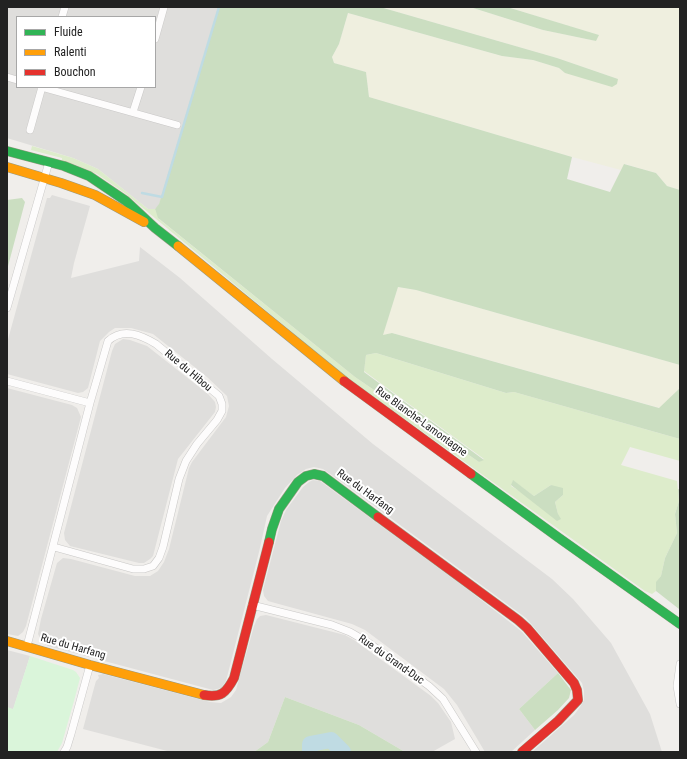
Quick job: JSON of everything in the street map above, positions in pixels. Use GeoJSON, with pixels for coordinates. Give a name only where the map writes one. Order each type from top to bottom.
{"type":"FeatureCollection","features":[{"type":"Feature","properties":{"kind":"street"},"geometry":{"type":"LineString","coordinates":[[156,35],[164,7]]}},
{"type":"Feature","properties":{"kind":"street"},"geometry":{"type":"LineString","coordinates":[[30,130],[42,88]]}},
{"type":"Feature","properties":{"kind":"street"},"geometry":{"type":"LineString","coordinates":[[46,88],[177,125]]}},
{"type":"Feature","properties":{"kind":"street"},"geometry":{"type":"LineString","coordinates":[[133,112],[141,88]]}},
{"type":"Feature","properties":{"kind":"street","name":"Rue Blanche-Lamontagne"},"geometry":{"type":"LineString","coordinates":[[7,151],[64,166],[89,176],[126,201],[155,228],[343,380],[559,538],[680,624]]}},
{"type":"Feature","properties":{"kind":"street"},"geometry":{"type":"LineString","coordinates":[[7,308],[49,162]]}},
{"type":"Feature","properties":{"kind":"street","name":"Rue Blanche-Lamontagne"},"geometry":{"type":"LineString","coordinates":[[7,167],[95,195],[155,228]]}},
{"type":"Feature","properties":{"kind":"street","name":"Rue du Hibou"},"geometry":{"type":"LineString","coordinates":[[28,646],[90,403],[108,342],[113,336],[122,334],[132,334],[145,338],[156,344],[219,396],[222,404],[222,411],[217,420],[186,461],[179,479],[159,558],[153,566],[144,569],[133,569],[54,547]]}},
{"type":"Feature","properties":{"kind":"street"},"geometry":{"type":"LineString","coordinates":[[7,381],[90,403]]}},
{"type":"Feature","properties":{"kind":"street","name":"Rue du Harfang"},"geometry":{"type":"LineString","coordinates":[[7,641],[90,665],[201,694],[216,696],[224,692],[230,686],[234,678],[272,529],[279,509],[298,482],[306,476],[314,474],[323,476],[518,620],[574,683],[577,690],[578,700],[557,722],[522,752]]}},
{"type":"Feature","properties":{"kind":"street","name":"Rue du Grand-Duc"},"geometry":{"type":"LineString","coordinates":[[252,605],[332,625],[350,632],[369,643],[429,686],[443,699],[476,752]]}},
{"type":"Feature","properties":{"kind":"street"},"geometry":{"type":"LineString","coordinates":[[680,664],[678,686],[680,704]]}},
{"type":"Feature","properties":{"kind":"street"},"geometry":{"type":"LineString","coordinates":[[64,752],[71,734],[90,665]]}},
{"type":"Feature","properties":{"kind":"shaded area"},"geometry":{"type":"Polygon","coordinates":[[[8,7],[218,7],[159,205],[155,209],[148,209],[98,169],[73,158],[7,138],[8,7]]]}},
{"type":"Feature","properties":{"kind":"shaded area"},"geometry":{"type":"Polygon","coordinates":[[[52,195],[90,206],[71,278],[139,261],[140,247],[180,278],[272,359],[373,444],[552,579],[573,599],[611,643],[650,714],[662,752],[532,752],[574,715],[580,707],[584,700],[582,683],[526,618],[346,485],[323,469],[314,467],[306,469],[297,475],[285,488],[267,516],[226,681],[221,688],[213,690],[48,646],[42,642],[38,634],[41,619],[57,563],[63,558],[135,576],[150,576],[158,571],[164,562],[169,549],[189,468],[226,417],[229,406],[227,396],[207,377],[153,334],[131,328],[115,328],[100,341],[88,388],[83,392],[78,393],[7,374],[7,343],[47,198],[50,198],[52,195]]]}},
{"type":"Feature","properties":{"kind":"shaded area"},"geometry":{"type":"Polygon","coordinates":[[[123,339],[147,346],[208,394],[215,402],[216,407],[215,412],[178,459],[153,556],[144,563],[70,546],[65,540],[64,533],[112,351],[115,344],[123,339]]]}},
{"type":"Feature","properties":{"kind":"shaded area"},"geometry":{"type":"Polygon","coordinates":[[[7,388],[72,405],[77,408],[81,417],[26,626],[23,632],[18,636],[7,634],[7,388]]]}},
{"type":"Feature","properties":{"kind":"shaded area"},"geometry":{"type":"Polygon","coordinates":[[[313,480],[320,481],[467,589],[516,627],[558,673],[519,709],[535,730],[511,752],[485,752],[457,705],[444,689],[365,630],[352,624],[268,601],[264,596],[263,590],[281,521],[286,510],[303,487],[313,480]]]}},
{"type":"Feature","properties":{"kind":"shaded area"},"geometry":{"type":"Polygon","coordinates":[[[266,615],[345,635],[354,640],[431,696],[438,703],[451,722],[455,739],[432,752],[405,752],[359,725],[285,697],[268,742],[254,752],[171,752],[83,729],[96,681],[99,678],[98,675],[103,674],[210,702],[221,703],[231,697],[236,690],[254,626],[260,616],[266,615]]]}},
{"type":"Feature","properties":{"kind":"shaded area"},"geometry":{"type":"Polygon","coordinates":[[[7,650],[30,656],[13,710],[7,707],[7,650]]]}},
{"type":"Feature","properties":{"kind":"green space"},"geometry":{"type":"Polygon","coordinates":[[[218,7],[380,7],[557,58],[618,79],[617,84],[612,87],[565,73],[559,68],[533,60],[502,56],[348,13],[339,44],[332,57],[334,63],[366,72],[369,97],[572,157],[567,179],[610,192],[624,164],[656,173],[667,186],[680,190],[680,365],[416,290],[398,287],[383,335],[392,333],[659,408],[680,388],[680,439],[514,392],[506,393],[376,353],[366,355],[364,372],[484,460],[479,462],[355,377],[158,218],[155,209],[159,204],[218,7]]]}},
{"type":"Feature","properties":{"kind":"green space"},"geometry":{"type":"Polygon","coordinates":[[[380,7],[470,7],[543,30],[596,41],[598,35],[507,7],[680,7],[680,190],[667,186],[656,173],[625,164],[621,170],[369,97],[366,72],[334,63],[332,57],[339,44],[348,13],[502,56],[533,60],[559,68],[565,73],[618,79],[557,58],[380,7]]]}},
{"type":"Feature","properties":{"kind":"green space"},"geometry":{"type":"Polygon","coordinates":[[[470,7],[507,7],[599,35],[596,41],[543,30],[470,7]]]}},
{"type":"Feature","properties":{"kind":"green space"},"geometry":{"type":"Polygon","coordinates":[[[32,146],[73,158],[98,169],[148,209],[155,209],[159,219],[355,377],[479,462],[484,459],[364,371],[366,355],[376,353],[506,393],[514,392],[680,439],[680,461],[630,447],[621,465],[677,481],[679,501],[675,514],[677,533],[665,558],[661,576],[656,583],[656,591],[652,594],[645,591],[346,377],[126,194],[97,174],[62,161],[62,158],[31,150],[32,146]],[[513,481],[511,486],[558,514],[555,502],[563,495],[551,485],[534,496],[513,481]]]}},
{"type":"Feature","properties":{"kind":"green space"},"geometry":{"type":"Polygon","coordinates":[[[22,198],[25,202],[7,270],[7,200],[22,198]]]}},
{"type":"Feature","properties":{"kind":"green space"},"geometry":{"type":"Polygon","coordinates":[[[398,287],[416,290],[680,365],[680,388],[660,408],[392,333],[382,336],[398,287]]]}},
{"type":"Feature","properties":{"kind":"green space"},"geometry":{"type":"Polygon","coordinates":[[[513,480],[534,496],[551,485],[563,488],[563,495],[555,502],[561,519],[557,521],[511,485],[513,480]]]}},
{"type":"Feature","properties":{"kind":"green space"},"geometry":{"type":"Polygon","coordinates":[[[678,489],[680,490],[680,609],[656,591],[656,582],[661,576],[665,558],[677,533],[675,514],[679,501],[678,489]]]}},
{"type":"Feature","properties":{"kind":"green space"},"geometry":{"type":"Polygon","coordinates":[[[30,656],[73,670],[80,678],[62,743],[57,752],[7,752],[7,707],[13,709],[30,656]]]}},
{"type":"Feature","properties":{"kind":"green space"},"geometry":{"type":"Polygon","coordinates":[[[558,673],[571,690],[569,698],[535,730],[519,709],[558,673]]]}},
{"type":"Feature","properties":{"kind":"green space"},"geometry":{"type":"Polygon","coordinates":[[[285,697],[359,725],[405,752],[254,752],[268,742],[285,697]]]}},
{"type":"Feature","properties":{"kind":"waterway"},"geometry":{"type":"LineString","coordinates":[[142,193],[162,197],[219,7]]}},
{"type":"Feature","properties":{"kind":"waterway"},"geometry":{"type":"LineString","coordinates":[[310,752],[310,744],[331,740],[343,752]]}},
{"type":"Feature","properties":{"kind":"traffic: fast"},"geometry":{"type":"LineString","coordinates":[[7,151],[64,166],[89,176],[126,201],[155,228],[178,246]]}},
{"type":"Feature","properties":{"kind":"traffic: fast"},"geometry":{"type":"LineString","coordinates":[[269,542],[279,509],[298,482],[306,476],[314,474],[323,476],[378,517]]}},
{"type":"Feature","properties":{"kind":"traffic: fast"},"geometry":{"type":"LineString","coordinates":[[471,474],[680,624]]}},
{"type":"Feature","properties":{"kind":"traffic: slow"},"geometry":{"type":"LineString","coordinates":[[7,167],[95,195],[144,222]]}},
{"type":"Feature","properties":{"kind":"traffic: slow"},"geometry":{"type":"LineString","coordinates":[[178,246],[344,381]]}},
{"type":"Feature","properties":{"kind":"traffic: slow"},"geometry":{"type":"LineString","coordinates":[[7,641],[90,665],[204,695]]}},
{"type":"Feature","properties":{"kind":"traffic: jam"},"geometry":{"type":"LineString","coordinates":[[344,381],[471,474]]}},
{"type":"Feature","properties":{"kind":"traffic: jam"},"geometry":{"type":"LineString","coordinates":[[378,517],[518,620],[527,628],[574,683],[577,690],[578,700],[558,721],[522,752]]}},
{"type":"Feature","properties":{"kind":"traffic: jam"},"geometry":{"type":"LineString","coordinates":[[204,695],[219,695],[225,691],[234,678],[269,542]]}}]}
